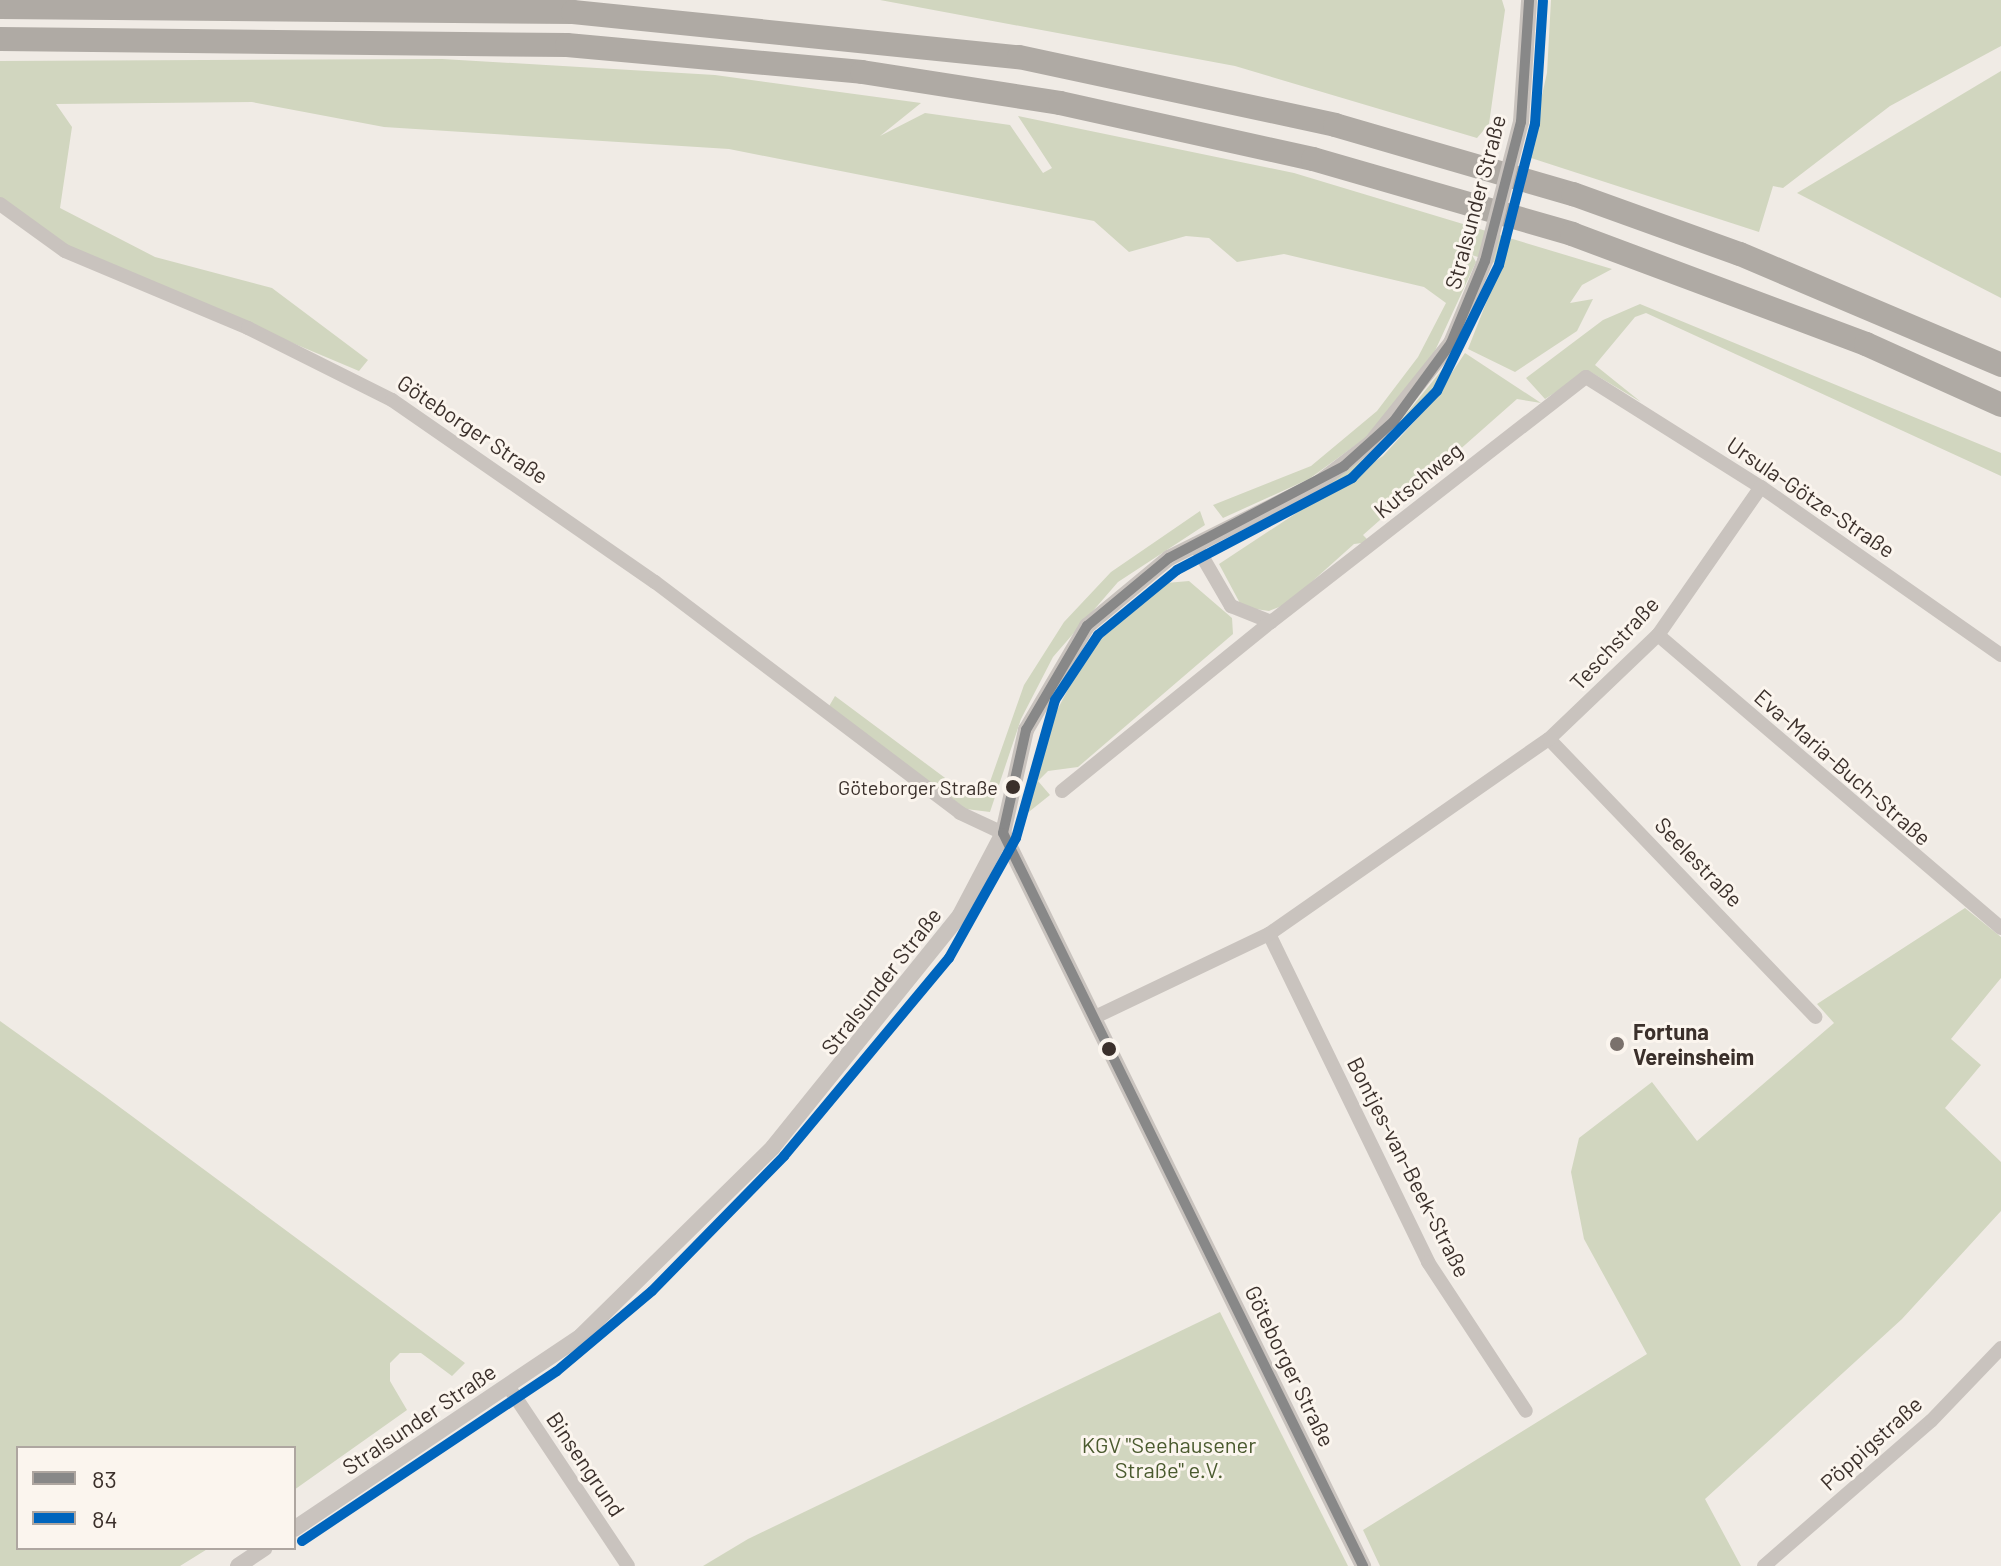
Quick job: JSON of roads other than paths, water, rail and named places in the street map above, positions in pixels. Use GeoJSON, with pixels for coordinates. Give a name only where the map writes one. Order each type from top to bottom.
{"type":"FeatureCollection","features":[{"type":"Feature","properties":{"kind":"highway"},"geometry":{"type":"LineString","coordinates":[[0,7],[573,12],[1019,57],[1320,122],[1573,194],[1755,260],[2001,365]]}},
{"type":"Feature","properties":{"kind":"highway"},"geometry":{"type":"LineString","coordinates":[[0,39],[567,45],[862,72],[1060,103],[1313,159],[1572,234],[1866,344],[2001,405]]}},
{"type":"Feature","properties":{"kind":"street","name":"Stralsunder Straße"},"geometry":{"type":"LineString","coordinates":[[296,1528],[508,1386],[632,1290],[773,1147],[937,950],[1003,833],[1026,730],[1059,662],[1117,595],[1195,544],[1317,484],[1394,421],[1451,343],[1485,261],[1521,122],[1529,0]]}},
{"type":"Feature","properties":{"kind":"street","name":"Göteborger Straße"},"geometry":{"type":"LineString","coordinates":[[0,204],[93,265],[248,328],[392,400],[655,582],[960,813],[1003,833],[1363,1566]]}},
{"type":"Feature","properties":{"kind":"street","name":"Kutschweg"},"geometry":{"type":"LineString","coordinates":[[1062,791],[1546,403],[1580,379],[1594,380]]}},
{"type":"Feature","properties":{"kind":"street","name":"Ursula-Götze-Straße"},"geometry":{"type":"LineString","coordinates":[[1594,380],[1761,487],[2001,655]]}},
{"type":"Feature","properties":{"kind":"street","name":"Teschstraße"},"geometry":{"type":"LineString","coordinates":[[1095,1017],[1269,934],[1549,739],[1658,635],[1761,487]]}},
{"type":"Feature","properties":{"kind":"street"},"geometry":{"type":"LineString","coordinates":[[1195,544],[1231,606],[1271,622]]}},
{"type":"Feature","properties":{"kind":"street","name":"Eva-Maria-Buch-Straße"},"geometry":{"type":"LineString","coordinates":[[1658,635],[2001,928]]}},
{"type":"Feature","properties":{"kind":"street","name":"Seelestraße"},"geometry":{"type":"LineString","coordinates":[[1549,739],[1816,1017]]}},
{"type":"Feature","properties":{"kind":"street","name":"Bontjes-van-Beek-Straße"},"geometry":{"type":"LineString","coordinates":[[1269,934],[1428,1262],[1526,1411]]}},
{"type":"Feature","properties":{"kind":"street","name":"Pöppigstraße"},"geometry":{"type":"LineString","coordinates":[[1764,1566],[1931,1421],[2001,1348]]}},
{"type":"Feature","properties":{"kind":"street","name":"Binsengrund"},"geometry":{"type":"LineString","coordinates":[[508,1386],[628,1566]]}},
{"type":"Feature","properties":{"kind":"street"},"geometry":{"type":"LineString","coordinates":[[238,1566],[262,1550]]}},
{"type":"Feature","properties":{"kind":"place","name":"Göteborger Straße"},"geometry":{"type":"Point","coordinates":[1013,787]}},
{"type":"Feature","properties":{"kind":"place","name":"Fortuna Vereinsheim"},"geometry":{"type":"Point","coordinates":[1617,1044]}},
{"type":"Feature","properties":{"kind":"park label","name":"KGV \"Seehausener Straße\" e.V."},"geometry":{"type":"Point","coordinates":[1169,1456]}}]}
